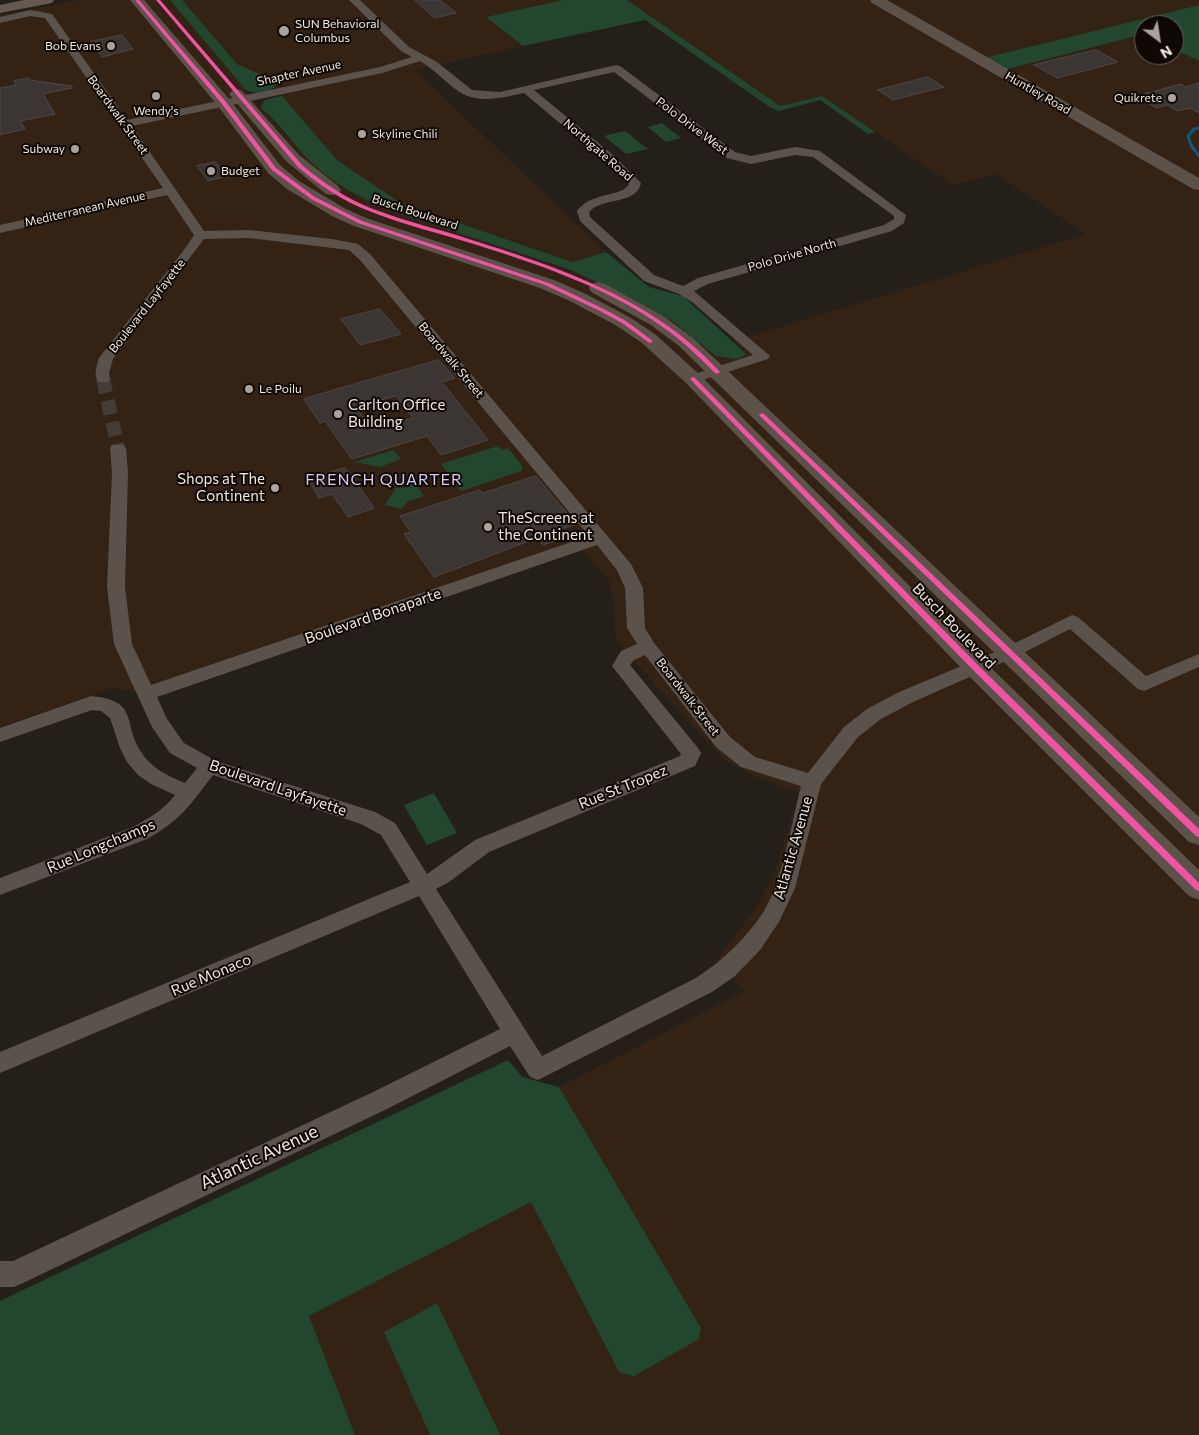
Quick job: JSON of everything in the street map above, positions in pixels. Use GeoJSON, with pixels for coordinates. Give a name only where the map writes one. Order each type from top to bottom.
{"type":"FeatureCollection","features":[{"type":"Feature","properties":{"kind":"main road","name":"Busch Boulevard"},"geometry":{"type":"LineString","coordinates":[[137,0],[233,101],[300,166],[315,180],[350,202],[544,267],[600,289],[658,321],[686,342],[1199,834]]}},
{"type":"Feature","properties":{"kind":"main road","name":"Busch Boulevard"},"geometry":{"type":"LineString","coordinates":[[158,0],[233,101],[274,169],[313,198],[360,222],[546,284],[580,298],[624,322],[650,341],[693,379],[976,668],[1199,888]]}},
{"type":"Feature","properties":{"kind":"main road","name":"Huntley Road"},"geometry":{"type":"LineString","coordinates":[[877,0],[1199,185]]}},
{"type":"Feature","properties":{"kind":"main road"},"geometry":{"type":"LineString","coordinates":[[0,9],[45,7]]}},
{"type":"Feature","properties":{"kind":"street"},"geometry":{"type":"LineString","coordinates":[[354,0],[405,49],[433,64],[464,90],[473,94],[494,95],[526,89]]}},
{"type":"Feature","properties":{"kind":"street"},"geometry":{"type":"LineString","coordinates":[[0,20],[30,13],[45,7]]}},
{"type":"Feature","properties":{"kind":"street","name":"Boardwalk Street"},"geometry":{"type":"LineString","coordinates":[[45,7],[48,16],[171,190],[200,236],[249,234],[332,243],[353,247],[366,257],[625,568],[634,588],[636,628],[648,647],[723,742],[748,762],[812,782]]}},
{"type":"Feature","properties":{"kind":"street","name":"Shapter Avenue"},"geometry":{"type":"LineString","coordinates":[[124,124],[382,70],[420,58]]}},
{"type":"Feature","properties":{"kind":"street","name":"Polo Drive West"},"geometry":{"type":"LineString","coordinates":[[526,89],[616,68],[731,155],[751,160],[795,151],[816,154],[895,210],[900,214],[900,220]]}},
{"type":"Feature","properties":{"kind":"street","name":"Northgate Road"},"geometry":{"type":"LineString","coordinates":[[526,89],[609,158],[635,183],[634,188],[626,194],[587,206],[583,211],[584,218],[649,278],[684,291],[697,299],[763,356],[693,379]]}},
{"type":"Feature","properties":{"kind":"street","name":"Mediterranean Avenue"},"geometry":{"type":"LineString","coordinates":[[0,229],[171,190]]}},
{"type":"Feature","properties":{"kind":"street","name":"Polo Drive North"},"geometry":{"type":"LineString","coordinates":[[684,291],[703,281],[888,228],[900,220]]}},
{"type":"Feature","properties":{"kind":"street","name":"Boulevard Layfayette"},"geometry":{"type":"LineString","coordinates":[[103,379],[102,373],[106,358],[200,236]]}},
{"type":"Feature","properties":{"kind":"street","name":"Boulevard Layfayette"},"geometry":{"type":"LineString","coordinates":[[118,448],[120,473],[116,587],[123,644],[159,722],[177,748],[208,766],[368,818],[388,829],[538,1070],[559,1060]]}},
{"type":"Feature","properties":{"kind":"street","name":"Boulevard Bonaparte"},"geometry":{"type":"LineString","coordinates":[[146,694],[600,538]]}},
{"type":"Feature","properties":{"kind":"street","name":"Atlantic Avenue"},"geometry":{"type":"LineString","coordinates":[[559,1060],[704,985],[727,969],[752,944],[772,916],[785,888],[812,782],[851,732],[874,714],[906,697],[1011,652],[1072,621],[1144,684],[1199,660]]}},
{"type":"Feature","properties":{"kind":"street","name":"Rue St Tropez"},"geometry":{"type":"LineString","coordinates":[[422,886],[442,876],[482,846],[688,761],[691,753],[621,666],[622,660],[628,655],[648,647]]}},
{"type":"Feature","properties":{"kind":"street"},"geometry":{"type":"LineString","coordinates":[[0,735],[91,704],[103,703],[112,706],[118,713],[133,757],[150,774],[170,786],[188,792]]}},
{"type":"Feature","properties":{"kind":"street","name":"Rue Longchamps"},"geometry":{"type":"LineString","coordinates":[[0,887],[140,833],[160,822],[175,810],[208,766]]}},
{"type":"Feature","properties":{"kind":"street","name":"Rue Monaco"},"geometry":{"type":"LineString","coordinates":[[0,1063],[422,886]]}},
{"type":"Feature","properties":{"kind":"street","name":"Atlantic Avenue"},"geometry":{"type":"LineString","coordinates":[[0,1274],[14,1274],[379,1101],[515,1032]]}},
{"type":"Feature","properties":{"kind":"shaded area"},"geometry":{"type":"Polygon","coordinates":[[[80,0],[170,0],[262,109],[308,159],[343,187],[370,202],[395,212],[506,248],[592,279],[646,306],[684,330],[741,357],[746,354],[734,341],[1086,234],[996,174],[953,185],[822,96],[780,106],[627,0],[1199,0],[1199,5],[1159,15],[1134,15],[1134,21],[981,59],[1000,71],[1134,37],[1134,65],[1184,65],[1184,54],[1199,61],[1199,1435],[355,1435],[309,1316],[531,1202],[619,1372],[701,1328],[559,1087],[745,991],[717,960],[755,909],[774,875],[799,793],[757,778],[724,760],[628,655],[615,637],[614,605],[609,580],[579,546],[146,694],[113,688],[0,727],[0,15],[80,0]]]}},
{"type":"Feature","properties":{"kind":"shaded area"},"geometry":{"type":"Polygon","coordinates":[[[182,0],[563,0],[486,17],[523,46],[415,70],[606,252],[572,262],[401,203],[338,161],[274,88],[276,85],[267,77],[237,64],[182,0]]]}},
{"type":"Feature","properties":{"kind":"green space"},"geometry":{"type":"Polygon","coordinates":[[[170,0],[182,0],[237,64],[267,77],[276,84],[274,88],[260,93],[245,89],[170,0]]]}},
{"type":"Feature","properties":{"kind":"green space"},"geometry":{"type":"Polygon","coordinates":[[[563,0],[627,0],[780,106],[822,96],[875,132],[868,134],[820,100],[779,111],[771,108],[645,20],[523,46],[486,17],[563,0]]]}},
{"type":"Feature","properties":{"kind":"green space"},"geometry":{"type":"Polygon","coordinates":[[[1199,5],[1199,61],[1184,54],[1184,15],[1158,15],[1199,5]]]}},
{"type":"Feature","properties":{"kind":"green space"},"geometry":{"type":"Polygon","coordinates":[[[1134,21],[1134,37],[1000,71],[980,59],[1134,21]]]}},
{"type":"Feature","properties":{"kind":"green space"},"geometry":{"type":"Polygon","coordinates":[[[282,96],[338,161],[401,203],[572,262],[606,252],[649,287],[683,296],[746,354],[735,359],[716,356],[671,320],[615,290],[568,269],[395,212],[348,190],[316,167],[262,109],[261,105],[265,100],[282,96]]]}},
{"type":"Feature","properties":{"kind":"green space"},"geometry":{"type":"Polygon","coordinates":[[[662,123],[681,138],[666,142],[648,127],[662,123]]]}},
{"type":"Feature","properties":{"kind":"green space"},"geometry":{"type":"Polygon","coordinates":[[[625,131],[648,149],[626,154],[604,136],[625,131]]]}},
{"type":"Feature","properties":{"kind":"green space"},"geometry":{"type":"Polygon","coordinates":[[[498,446],[502,450],[508,448],[523,467],[521,471],[461,491],[441,464],[498,446]]]}},
{"type":"Feature","properties":{"kind":"green space"},"geometry":{"type":"Polygon","coordinates":[[[394,450],[401,459],[380,467],[354,462],[394,450]]]}},
{"type":"Feature","properties":{"kind":"green space"},"geometry":{"type":"Polygon","coordinates":[[[415,483],[424,496],[407,502],[402,509],[385,505],[396,488],[404,488],[415,483]]]}},
{"type":"Feature","properties":{"kind":"green space"},"geometry":{"type":"Polygon","coordinates":[[[434,793],[457,833],[427,845],[404,805],[434,793]]]}},
{"type":"Feature","properties":{"kind":"green space"},"geometry":{"type":"Polygon","coordinates":[[[508,1060],[522,1077],[559,1087],[701,1328],[699,1339],[634,1376],[619,1372],[531,1202],[309,1316],[355,1435],[0,1435],[0,1301],[508,1060]]]}},
{"type":"Feature","properties":{"kind":"green space"},"geometry":{"type":"Polygon","coordinates":[[[437,1303],[500,1435],[430,1435],[384,1332],[437,1303]]]}},
{"type":"Feature","properties":{"kind":"building"},"geometry":{"type":"Polygon","coordinates":[[[415,0],[440,0],[456,13],[435,18],[415,0]]]}},
{"type":"Feature","properties":{"kind":"building","name":"Bob Evans"},"geometry":{"type":"Polygon","coordinates":[[[122,35],[133,49],[102,57],[91,42],[122,35]]]}},
{"type":"Feature","properties":{"kind":"building"},"geometry":{"type":"Polygon","coordinates":[[[1096,50],[1118,62],[1057,78],[1034,65],[1096,50]]]}},
{"type":"Feature","properties":{"kind":"building"},"geometry":{"type":"Polygon","coordinates":[[[928,77],[944,87],[893,100],[878,90],[928,77]]]}},
{"type":"Feature","properties":{"kind":"building"},"geometry":{"type":"Polygon","coordinates":[[[29,78],[30,80],[72,86],[72,88],[43,94],[55,114],[20,121],[25,129],[0,135],[0,88],[16,85],[14,81],[29,78]]]}},
{"type":"Feature","properties":{"kind":"building","name":"Quikrete"},"geometry":{"type":"Polygon","coordinates":[[[1199,83],[1199,113],[1190,108],[1178,111],[1167,105],[1157,108],[1141,99],[1150,97],[1144,94],[1181,84],[1186,87],[1199,83]]]}},
{"type":"Feature","properties":{"kind":"building","name":"Budget"},"geometry":{"type":"Polygon","coordinates":[[[216,162],[227,176],[208,181],[197,166],[216,162]]]}},
{"type":"Feature","properties":{"kind":"building"},"geometry":{"type":"Polygon","coordinates":[[[380,309],[401,334],[360,345],[341,319],[380,309]]]}},
{"type":"Feature","properties":{"kind":"building"},"geometry":{"type":"Polygon","coordinates":[[[439,360],[455,378],[442,382],[488,440],[441,455],[427,436],[352,459],[325,421],[320,423],[304,399],[439,360]],[[396,396],[356,408],[373,430],[413,418],[396,396]]]}},
{"type":"Feature","properties":{"kind":"building"},"geometry":{"type":"Polygon","coordinates":[[[345,468],[374,508],[348,517],[332,494],[319,498],[308,479],[345,468]]]}},
{"type":"Feature","properties":{"kind":"building","name":"TheScreens at the Continent"},"geometry":{"type":"Polygon","coordinates":[[[536,476],[576,524],[561,529],[567,537],[543,545],[537,538],[434,577],[404,534],[411,532],[400,516],[480,490],[482,493],[536,476]]]}},
{"type":"Feature","properties":{"kind":"waterway"},"geometry":{"type":"LineString","coordinates":[[1199,128],[1194,129],[1188,136],[1191,145],[1199,156]]}},
{"type":"Feature","properties":{"kind":"tunnel"},"geometry":{"type":"LineString","coordinates":[[103,379],[118,448]]}},
{"type":"Feature","properties":{"kind":"cycle path"},"geometry":{"type":"LineString","coordinates":[[137,0],[224,103],[274,169],[313,198],[360,222],[547,284],[624,322],[650,341]]}},
{"type":"Feature","properties":{"kind":"cycle path"},"geometry":{"type":"LineString","coordinates":[[158,0],[300,166],[325,185],[371,210],[481,244],[555,270],[625,301],[673,332],[717,372]]}},
{"type":"Feature","properties":{"kind":"cycle path"},"geometry":{"type":"LineString","coordinates":[[693,379],[976,668],[1199,888]]}},
{"type":"Feature","properties":{"kind":"cycle path"},"geometry":{"type":"LineString","coordinates":[[762,415],[1199,834]]}},
{"type":"Feature","properties":{"kind":"place","name":"SUN Behavioral Columbus"},"geometry":{"type":"Point","coordinates":[284,31]}},
{"type":"Feature","properties":{"kind":"place","name":"Bob Evans"},"geometry":{"type":"Point","coordinates":[111,46]}},
{"type":"Feature","properties":{"kind":"place","name":"Wendy's"},"geometry":{"type":"Point","coordinates":[156,96]}},
{"type":"Feature","properties":{"kind":"place","name":"Quikrete"},"geometry":{"type":"Point","coordinates":[1172,98]}},
{"type":"Feature","properties":{"kind":"place","name":"Skyline Chili"},"geometry":{"type":"Point","coordinates":[362,134]}},
{"type":"Feature","properties":{"kind":"place","name":"Subway"},"geometry":{"type":"Point","coordinates":[75,149]}},
{"type":"Feature","properties":{"kind":"place","name":"Budget"},"geometry":{"type":"Point","coordinates":[211,171]}},
{"type":"Feature","properties":{"kind":"place","name":"Le Poilu"},"geometry":{"type":"Point","coordinates":[249,389]}},
{"type":"Feature","properties":{"kind":"place","name":"Carlton Office Building"},"geometry":{"type":"Point","coordinates":[338,414]}},
{"type":"Feature","properties":{"kind":"place","name":"Shops at The Continent"},"geometry":{"type":"Point","coordinates":[275,488]}},
{"type":"Feature","properties":{"kind":"place","name":"TheScreens at the Continent"},"geometry":{"type":"Point","coordinates":[488,527]}},
{"type":"Feature","properties":{"kind":"district","name":"FRENCH QUARTER"},"geometry":{"type":"Point","coordinates":[384,480]}}]}
